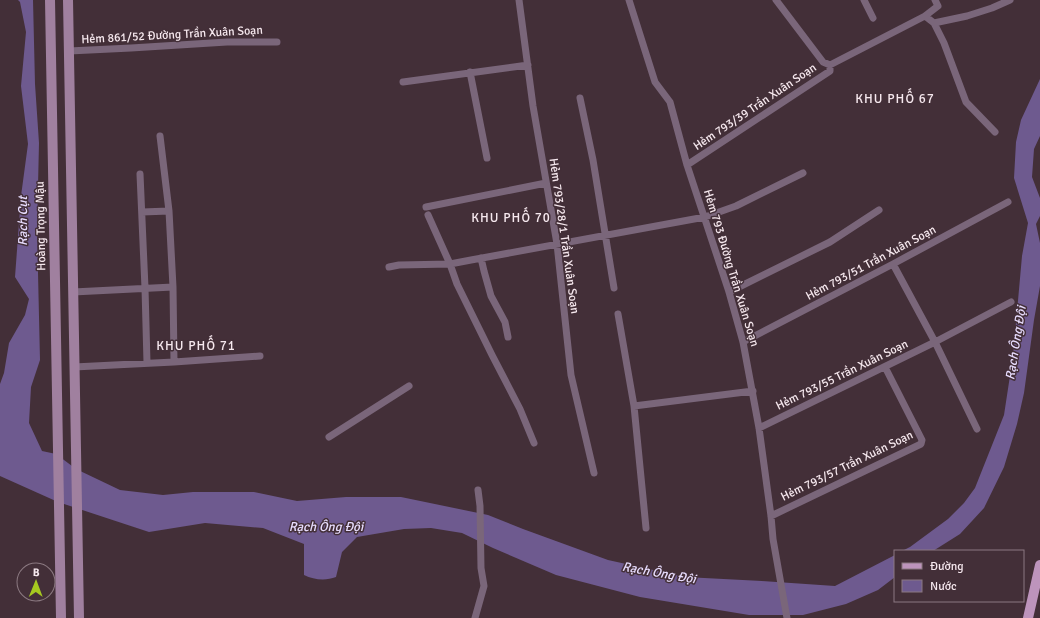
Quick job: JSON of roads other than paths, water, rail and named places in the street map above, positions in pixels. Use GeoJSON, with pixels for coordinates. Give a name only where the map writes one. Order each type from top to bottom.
{"type":"FeatureCollection","features":[{"type":"Feature","properties":{"kind":"main road","name":"Hoàng Trọng Mậu"},"geometry":{"type":"LineString","coordinates":[[50,0],[61,618]]}},
{"type":"Feature","properties":{"kind":"main road"},"geometry":{"type":"LineString","coordinates":[[68,0],[79,618]]}},
{"type":"Feature","properties":{"kind":"main road"},"geometry":{"type":"LineString","coordinates":[[51,51],[69,51]]}},
{"type":"Feature","properties":{"kind":"main road"},"geometry":{"type":"LineString","coordinates":[[54,214],[72,214]]}},
{"type":"Feature","properties":{"kind":"main road"},"geometry":{"type":"LineString","coordinates":[[57,367],[74,367]]}},
{"type":"Feature","properties":{"kind":"main road"},"geometry":{"type":"LineString","coordinates":[[1028,616],[1040,565]]}},
{"type":"Feature","properties":{"kind":"street","name":"Hẻm 793/28/1 Trần Xuân Soạn"},"geometry":{"type":"LineString","coordinates":[[519,0],[533,106],[557,244],[572,375],[594,473]]}},
{"type":"Feature","properties":{"kind":"street","name":"Hẻm 793 Đường Trần Xuân Soạn"},"geometry":{"type":"LineString","coordinates":[[629,0],[655,82],[670,102],[743,342],[759,428],[771,516],[772,539],[787,618]]}},
{"type":"Feature","properties":{"kind":"street"},"geometry":{"type":"LineString","coordinates":[[776,0],[823,62],[830,65],[925,16],[938,6],[935,0]]}},
{"type":"Feature","properties":{"kind":"street"},"geometry":{"type":"LineString","coordinates":[[864,0],[873,18]]}},
{"type":"Feature","properties":{"kind":"street"},"geometry":{"type":"LineString","coordinates":[[934,23],[967,16],[992,8],[1010,0]]}},
{"type":"Feature","properties":{"kind":"street"},"geometry":{"type":"LineString","coordinates":[[925,16],[934,23],[944,42],[966,102],[994,132]]}},
{"type":"Feature","properties":{"kind":"street","name":"Hẻm 861/52 Đường Trần Xuân Soạn"},"geometry":{"type":"LineString","coordinates":[[69,51],[227,42],[277,42]]}},
{"type":"Feature","properties":{"kind":"street"},"geometry":{"type":"LineString","coordinates":[[403,82],[528,65]]}},
{"type":"Feature","properties":{"kind":"street","name":"Hẻm 793/39 Trần Xuân Soạn"},"geometry":{"type":"LineString","coordinates":[[688,165],[830,70],[830,65]]}},
{"type":"Feature","properties":{"kind":"street"},"geometry":{"type":"LineString","coordinates":[[470,72],[487,158]]}},
{"type":"Feature","properties":{"kind":"street"},"geometry":{"type":"LineString","coordinates":[[580,98],[594,160],[614,288]]}},
{"type":"Feature","properties":{"kind":"street"},"geometry":{"type":"LineString","coordinates":[[160,136],[168,211],[173,287],[174,362]]}},
{"type":"Feature","properties":{"kind":"street"},"geometry":{"type":"LineString","coordinates":[[140,174],[147,364]]}},
{"type":"Feature","properties":{"kind":"street"},"geometry":{"type":"LineString","coordinates":[[389,266],[407,264],[450,264],[705,217],[736,206],[803,174]]}},
{"type":"Feature","properties":{"kind":"street"},"geometry":{"type":"LineString","coordinates":[[426,207],[546,183]]}},
{"type":"Feature","properties":{"kind":"street","name":"Hẻm 793/51 Trần Xuân Soạn"},"geometry":{"type":"LineString","coordinates":[[743,342],[1008,202]]}},
{"type":"Feature","properties":{"kind":"street"},"geometry":{"type":"LineString","coordinates":[[729,292],[830,242],[879,210]]}},
{"type":"Feature","properties":{"kind":"street"},"geometry":{"type":"LineString","coordinates":[[142,212],[168,211]]}},
{"type":"Feature","properties":{"kind":"street"},"geometry":{"type":"LineString","coordinates":[[428,215],[450,264],[457,284],[520,409],[534,443]]}},
{"type":"Feature","properties":{"kind":"street"},"geometry":{"type":"LineString","coordinates":[[481,258],[491,296],[504,322],[508,337]]}},
{"type":"Feature","properties":{"kind":"street"},"geometry":{"type":"LineString","coordinates":[[893,264],[935,342],[977,430]]}},
{"type":"Feature","properties":{"kind":"street"},"geometry":{"type":"LineString","coordinates":[[73,292],[173,287]]}},
{"type":"Feature","properties":{"kind":"street","name":"Hẻm 793/55 Trần Xuân Soạn"},"geometry":{"type":"LineString","coordinates":[[759,428],[935,342],[1011,302]]}},
{"type":"Feature","properties":{"kind":"street"},"geometry":{"type":"LineString","coordinates":[[618,314],[634,406],[646,528]]}},
{"type":"Feature","properties":{"kind":"street"},"geometry":{"type":"LineString","coordinates":[[74,367],[147,364],[260,356]]}},
{"type":"Feature","properties":{"kind":"street","name":"Hẻm 793/57 Trần Xuân Soạn"},"geometry":{"type":"LineString","coordinates":[[771,516],[921,444],[922,440],[885,367]]}},
{"type":"Feature","properties":{"kind":"street"},"geometry":{"type":"LineString","coordinates":[[329,437],[409,386]]}},
{"type":"Feature","properties":{"kind":"street"},"geometry":{"type":"LineString","coordinates":[[634,406],[753,391]]}},
{"type":"Feature","properties":{"kind":"street"},"geometry":{"type":"LineString","coordinates":[[475,618],[484,586],[481,568],[480,506],[478,490]]}},
{"type":"Feature","properties":{"kind":"water","name":"Rạch Ông Đội"},"geometry":{"type":"Polygon","coordinates":[[[18,0],[33,0],[35,84],[39,143],[37,229],[40,360],[31,387],[29,423],[42,451],[56,454],[76,469],[120,490],[163,495],[193,492],[254,492],[297,501],[346,497],[401,497],[488,515],[608,560],[685,577],[835,586],[894,556],[894,578],[878,590],[846,604],[803,615],[749,615],[640,597],[556,575],[462,533],[431,528],[404,529],[357,537],[342,552],[336,577],[320,579],[304,575],[304,544],[263,528],[205,523],[149,532],[58,502],[0,476],[0,384],[4,373],[9,343],[25,315],[29,299],[15,277],[21,196],[28,144],[21,86],[26,32],[20,2],[18,0]]]}},
{"type":"Feature","properties":{"kind":"water","name":"Rạch Ông Đội"},"geometry":{"type":"Polygon","coordinates":[[[1040,79],[1040,136],[1034,149],[1032,177],[1040,198],[1040,216],[1036,224],[1040,243],[1040,286],[1024,393],[1017,424],[1004,467],[984,508],[960,534],[935,550],[904,550],[948,519],[964,503],[975,488],[1004,415],[1013,356],[1022,256],[1028,223],[1014,178],[1016,142],[1021,120],[1040,79]]]}},
{"type":"Feature","properties":{"kind":"district","name":"KHU PHỐ 67"},"geometry":{"type":"Point","coordinates":[895,99]}},
{"type":"Feature","properties":{"kind":"district","name":"KHU PHỐ 70"},"geometry":{"type":"Point","coordinates":[511,218]}},
{"type":"Feature","properties":{"kind":"district","name":"KHU PHỐ 71"},"geometry":{"type":"Point","coordinates":[196,346]}},
{"type":"Feature","properties":{"kind":"water label","name":"Rạch Cụt"},"geometry":{"type":"Point","coordinates":[23,221]}}]}
